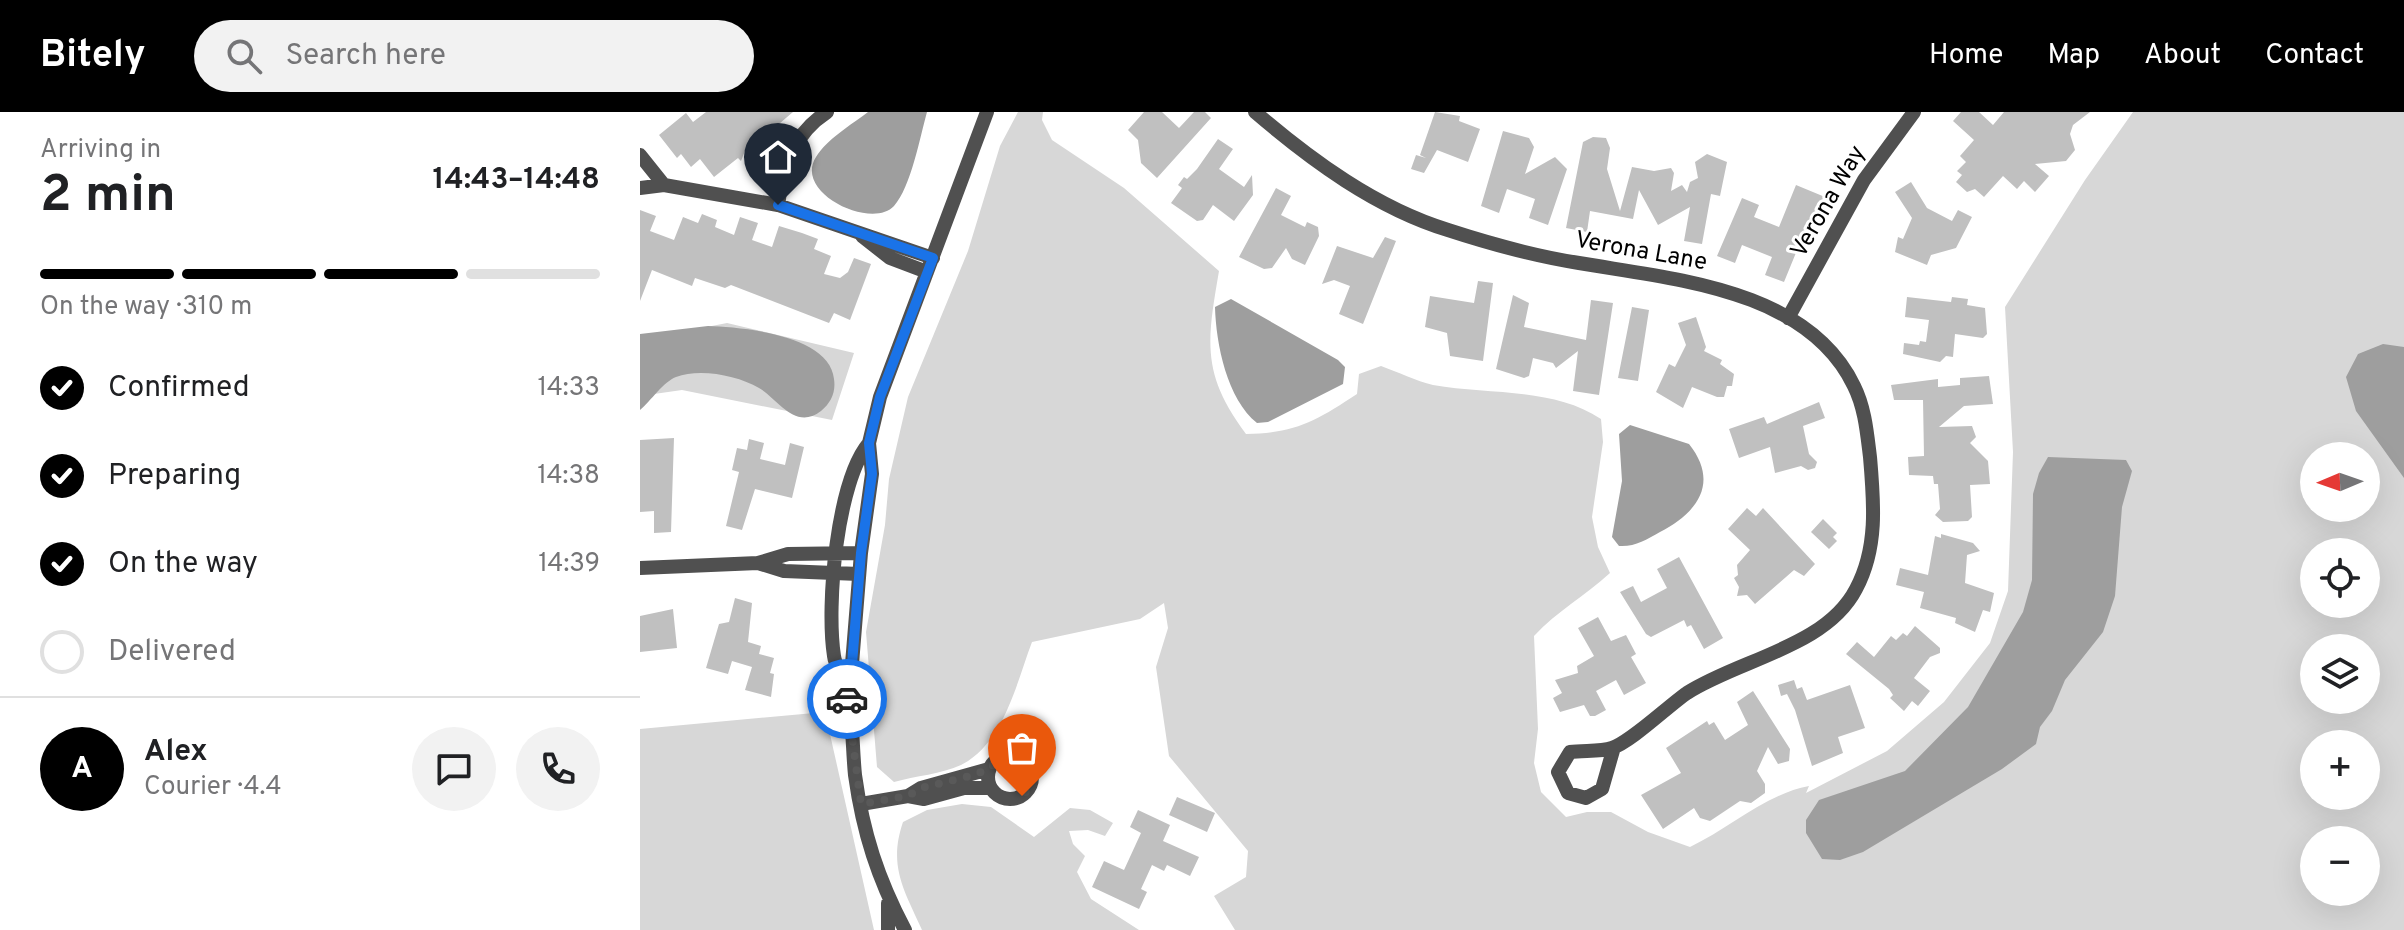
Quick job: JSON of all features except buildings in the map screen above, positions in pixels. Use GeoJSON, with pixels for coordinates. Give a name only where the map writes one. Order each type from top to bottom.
{"type":"FeatureCollection","features":[{"type":"Feature","properties":{"kind":"street"},"geometry":{"type":"LineString","coordinates":[[778,205],[790,152],[809,126],[827,112]]}},
{"type":"Feature","properties":{"kind":"street"},"geometry":{"type":"LineString","coordinates":[[888,930],[888,902],[861,804],[846,683],[834,659],[835,573],[849,476],[869,443],[880,397],[987,112]]}},
{"type":"Feature","properties":{"kind":"street","name":"Verona Lane"},"geometry":{"type":"LineString","coordinates":[[1255,112],[1300,151],[1326,168],[1381,200],[1445,230],[1534,255],[1688,280],[1746,299],[1788,318],[1829,350],[1855,386],[1863,410],[1873,528],[1871,555],[1850,601],[1821,630],[1747,662],[1687,693],[1614,747]]}},
{"type":"Feature","properties":{"kind":"street","name":"Verona Way"},"geometry":{"type":"LineString","coordinates":[[1788,318],[1864,180],[1914,112]]}},
{"type":"Feature","properties":{"kind":"street"},"geometry":{"type":"LineString","coordinates":[[640,155],[664,185]]}},
{"type":"Feature","properties":{"kind":"street"},"geometry":{"type":"LineString","coordinates":[[640,188],[664,185],[778,205],[858,233],[930,265]]}},
{"type":"Feature","properties":{"kind":"street"},"geometry":{"type":"LineString","coordinates":[[846,683],[852,664],[861,553],[872,474],[869,443]]}},
{"type":"Feature","properties":{"kind":"street"},"geometry":{"type":"LineString","coordinates":[[640,568],[758,563],[788,554],[861,553]]}},
{"type":"Feature","properties":{"kind":"street"},"geometry":{"type":"LineString","coordinates":[[758,563],[784,571],[859,574]]}},
{"type":"Feature","properties":{"kind":"street"},"geometry":{"type":"LineString","coordinates":[[861,804],[908,796],[924,799],[964,788],[990,788],[1002,798],[1015,799],[1028,790],[1032,773],[1025,760],[1010,754],[996,758],[989,769],[990,788]]}},
{"type":"Feature","properties":{"kind":"street"},"geometry":{"type":"LineString","coordinates":[[908,796],[921,788],[989,769]]}},
{"type":"Feature","properties":{"kind":"street"},"geometry":{"type":"LineString","coordinates":[[888,902],[905,930]]}},
{"type":"Feature","properties":{"kind":"shaded area"},"geometry":{"type":"Polygon","coordinates":[[[868,112],[927,112],[900,198],[883,212],[869,214],[854,211],[825,195],[815,183],[812,170],[816,157],[826,144],[868,112]]]}},
{"type":"Feature","properties":{"kind":"shaded area"},"geometry":{"type":"Polygon","coordinates":[[[1018,112],[1043,112],[1042,120],[1052,140],[1124,188],[1219,271],[1210,338],[1211,356],[1221,393],[1246,434],[1292,428],[1329,412],[1357,394],[1359,374],[1381,366],[1433,385],[1542,397],[1582,409],[1601,419],[1603,442],[1592,517],[1598,547],[1610,573],[1534,636],[1538,729],[1534,763],[1541,792],[1566,817],[1587,812],[1611,812],[1648,832],[1690,847],[1778,796],[1809,786],[1806,793],[1887,751],[1944,702],[1990,643],[2008,591],[2013,452],[2005,307],[2085,180],[2133,112],[2404,112],[2404,930],[1235,930],[1214,896],[1246,877],[1248,851],[1169,756],[1156,667],[1168,628],[1164,603],[1140,619],[1032,642],[1007,711],[976,755],[954,768],[894,782],[877,767],[866,632],[885,525],[889,479],[908,397],[968,251],[1000,146],[1018,112]]]}},
{"type":"Feature","properties":{"kind":"shaded area"},"geometry":{"type":"Polygon","coordinates":[[[1231,299],[1338,360],[1345,367],[1343,384],[1268,422],[1257,423],[1238,400],[1221,354],[1215,307],[1231,299]]]}},
{"type":"Feature","properties":{"kind":"shaded area"},"geometry":{"type":"Polygon","coordinates":[[[727,323],[854,353],[832,420],[682,390],[640,396],[640,340],[727,323]]]}},
{"type":"Feature","properties":{"kind":"shaded area"},"geometry":{"type":"Polygon","coordinates":[[[708,326],[782,336],[817,352],[829,364],[834,379],[830,401],[821,411],[803,417],[787,411],[750,383],[729,376],[696,373],[671,379],[640,410],[640,334],[708,326]]]}},
{"type":"Feature","properties":{"kind":"shaded area"},"geometry":{"type":"Polygon","coordinates":[[[2383,344],[2404,347],[2404,478],[2356,411],[2346,377],[2358,354],[2383,344]]]}},
{"type":"Feature","properties":{"kind":"shaded area"},"geometry":{"type":"Polygon","coordinates":[[[1630,425],[1689,444],[1703,472],[1703,484],[1700,496],[1684,516],[1640,542],[1619,546],[1612,537],[1622,481],[1619,434],[1630,425]]]}},
{"type":"Feature","properties":{"kind":"shaded area"},"geometry":{"type":"Polygon","coordinates":[[[2048,457],[2126,460],[2132,471],[2122,507],[2115,596],[2103,632],[2065,680],[2052,711],[2040,727],[2036,744],[2002,769],[1863,852],[1840,860],[1822,859],[1806,833],[1806,820],[1819,800],[1905,771],[1968,707],[2023,612],[2032,580],[2033,494],[2048,457]]]}},
{"type":"Feature","properties":{"kind":"shaded area"},"geometry":{"type":"Polygon","coordinates":[[[825,712],[874,930],[640,930],[640,729],[825,712]]]}},
{"type":"Feature","properties":{"kind":"shaded area"},"geometry":{"type":"Polygon","coordinates":[[[962,804],[991,807],[1034,837],[1070,808],[1090,810],[1113,823],[1105,836],[1088,830],[1069,831],[1073,844],[1085,856],[1077,872],[1091,899],[1139,930],[922,930],[900,878],[897,852],[903,822],[927,810],[962,804]]]}},
{"type":"Feature","properties":{"kind":"way so far"},"geometry":{"type":"LineString","coordinates":[[847,699],[861,804],[908,796],[921,788],[970,776],[989,769],[996,758],[1010,754],[1025,760],[1032,773],[1028,790],[1022,796]]}},
{"type":"Feature","properties":{"kind":"route"},"geometry":{"type":"LineString","coordinates":[[778,205],[933,258],[880,397],[869,443],[872,474],[861,553],[852,664],[846,683],[847,699]]}}]}
